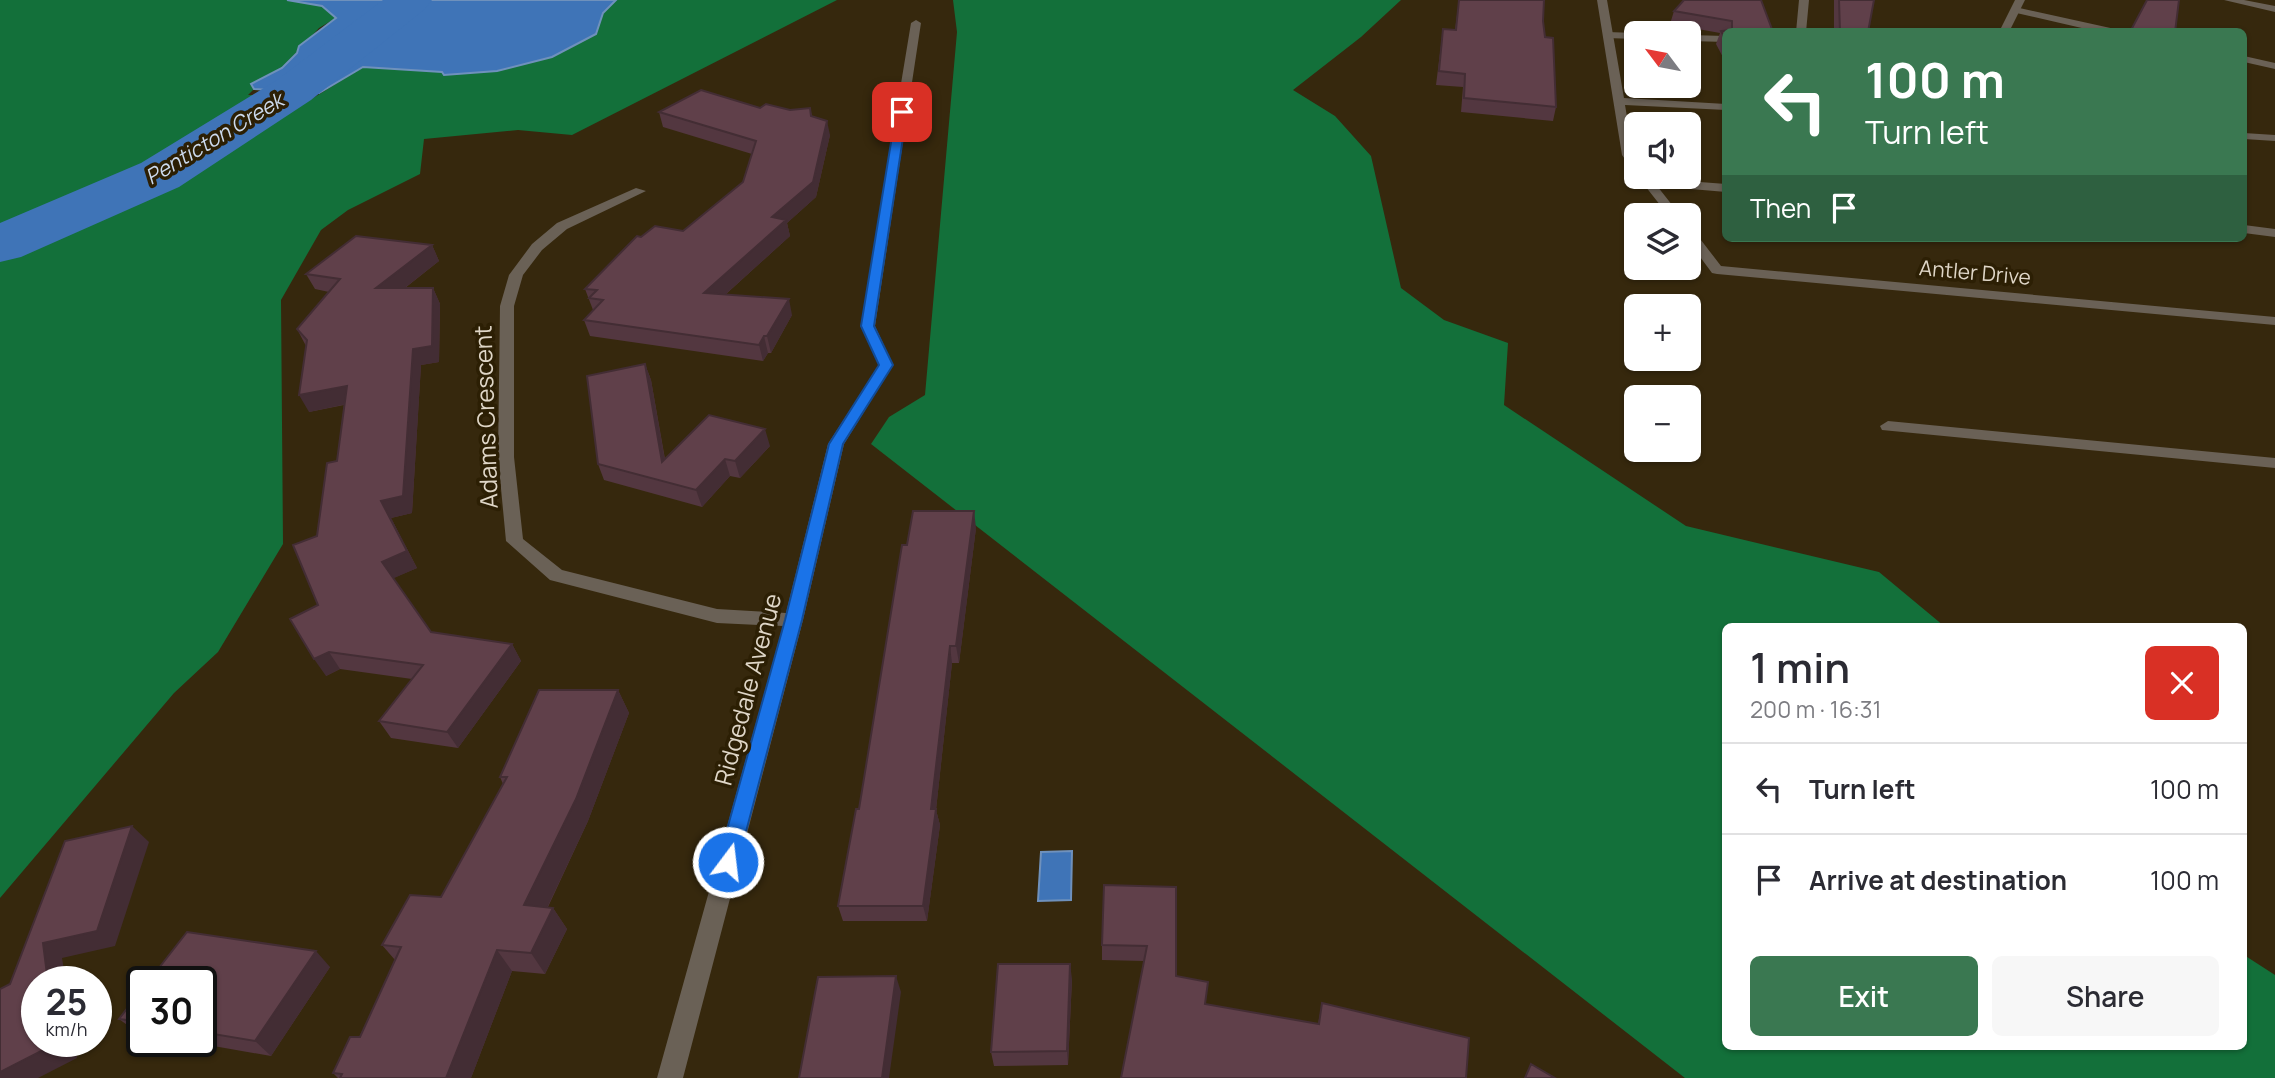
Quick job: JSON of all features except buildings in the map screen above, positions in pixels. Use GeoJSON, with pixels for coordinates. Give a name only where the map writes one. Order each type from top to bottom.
{"type":"FeatureCollection","features":[{"type":"Feature","properties":{"kind":"street"},"geometry":{"type":"LineString","coordinates":[[1602,0],[1624,134]]}},
{"type":"Feature","properties":{"kind":"street"},"geometry":{"type":"LineString","coordinates":[[1801,28],[1804,0]]}},
{"type":"Feature","properties":{"kind":"street"},"geometry":{"type":"LineString","coordinates":[[2229,0],[2275,9]]}},
{"type":"Feature","properties":{"kind":"street"},"geometry":{"type":"LineString","coordinates":[[2006,28],[2017,5],[2100,28]]}},
{"type":"Feature","properties":{"kind":"street","name":"Ridgedale Avenue"},"geometry":{"type":"LineString","coordinates":[[670,1078],[793,620],[836,444],[886,365],[868,326],[915,23]]}},
{"type":"Feature","properties":{"kind":"street"},"geometry":{"type":"LineString","coordinates":[[1608,35],[1624,36]]}},
{"type":"Feature","properties":{"kind":"street"},"geometry":{"type":"LineString","coordinates":[[1701,38],[1722,39]]}},
{"type":"Feature","properties":{"kind":"street"},"geometry":{"type":"LineString","coordinates":[[2247,61],[2275,66]]}},
{"type":"Feature","properties":{"kind":"street"},"geometry":{"type":"LineString","coordinates":[[1618,102],[1722,107]]}},
{"type":"Feature","properties":{"kind":"street"},"geometry":{"type":"LineString","coordinates":[[2247,136],[2275,138]]}},
{"type":"Feature","properties":{"kind":"street"},"geometry":{"type":"LineString","coordinates":[[1701,185],[1722,188]]}},
{"type":"Feature","properties":{"kind":"street"},"geometry":{"type":"LineString","coordinates":[[1654,189],[1665,203]]}},
{"type":"Feature","properties":{"kind":"street","name":"Adams Crescent"},"geometry":{"type":"LineString","coordinates":[[640,191],[562,226],[537,247],[516,275],[506,319],[506,457],[515,541],[556,575],[717,616],[793,620]]}},
{"type":"Feature","properties":{"kind":"street"},"geometry":{"type":"LineString","coordinates":[[2247,229],[2275,233]]}},
{"type":"Feature","properties":{"kind":"street","name":"Antler Drive"},"geometry":{"type":"LineString","coordinates":[[1701,249],[1717,270],[2275,321]]}},
{"type":"Feature","properties":{"kind":"street"},"geometry":{"type":"LineString","coordinates":[[1888,426],[2275,463]]}},
{"type":"Feature","properties":{"kind":"green space"},"geometry":{"type":"Polygon","coordinates":[[[0,0],[287,0],[322,6],[336,18],[319,28],[282,68],[252,84],[254,89],[248,95],[286,95],[310,100],[363,67],[443,72],[444,75],[497,71],[596,34],[603,13],[616,0],[837,0],[572,135],[518,130],[424,139],[420,174],[348,210],[321,230],[281,300],[283,544],[218,652],[174,693],[0,898],[0,0]]]}},
{"type":"Feature","properties":{"kind":"green space"},"geometry":{"type":"Polygon","coordinates":[[[953,0],[1401,0],[1361,37],[1293,90],[1335,116],[1371,156],[1401,288],[1444,320],[1508,343],[1504,405],[1686,526],[1879,572],[1940,623],[1722,623],[1722,1050],[2247,1050],[2247,957],[2275,975],[2275,1078],[1685,1078],[871,444],[889,417],[925,395],[957,32],[953,0]]]}},
{"type":"Feature","properties":{"kind":"water"},"geometry":{"type":"Polygon","coordinates":[[[287,0],[616,0],[603,13],[596,34],[552,57],[497,71],[444,75],[442,72],[363,67],[319,93],[254,89],[251,84],[282,68],[297,53],[299,46],[336,18],[322,6],[287,0]]]}},
{"type":"Feature","properties":{"kind":"water"},"geometry":{"type":"Polygon","coordinates":[[[1072,851],[1071,900],[1038,901],[1041,852],[1072,851]]]}},
{"type":"Feature","properties":{"kind":"waterway","name":"Penticton Creek"},"geometry":{"type":"LineString","coordinates":[[0,244],[160,175],[294,90],[410,0]]}},
{"type":"Feature","properties":{"kind":"route"},"geometry":{"type":"LineString","coordinates":[[728,862],[793,620],[836,444],[886,365],[868,326],[902,112]]}}]}
